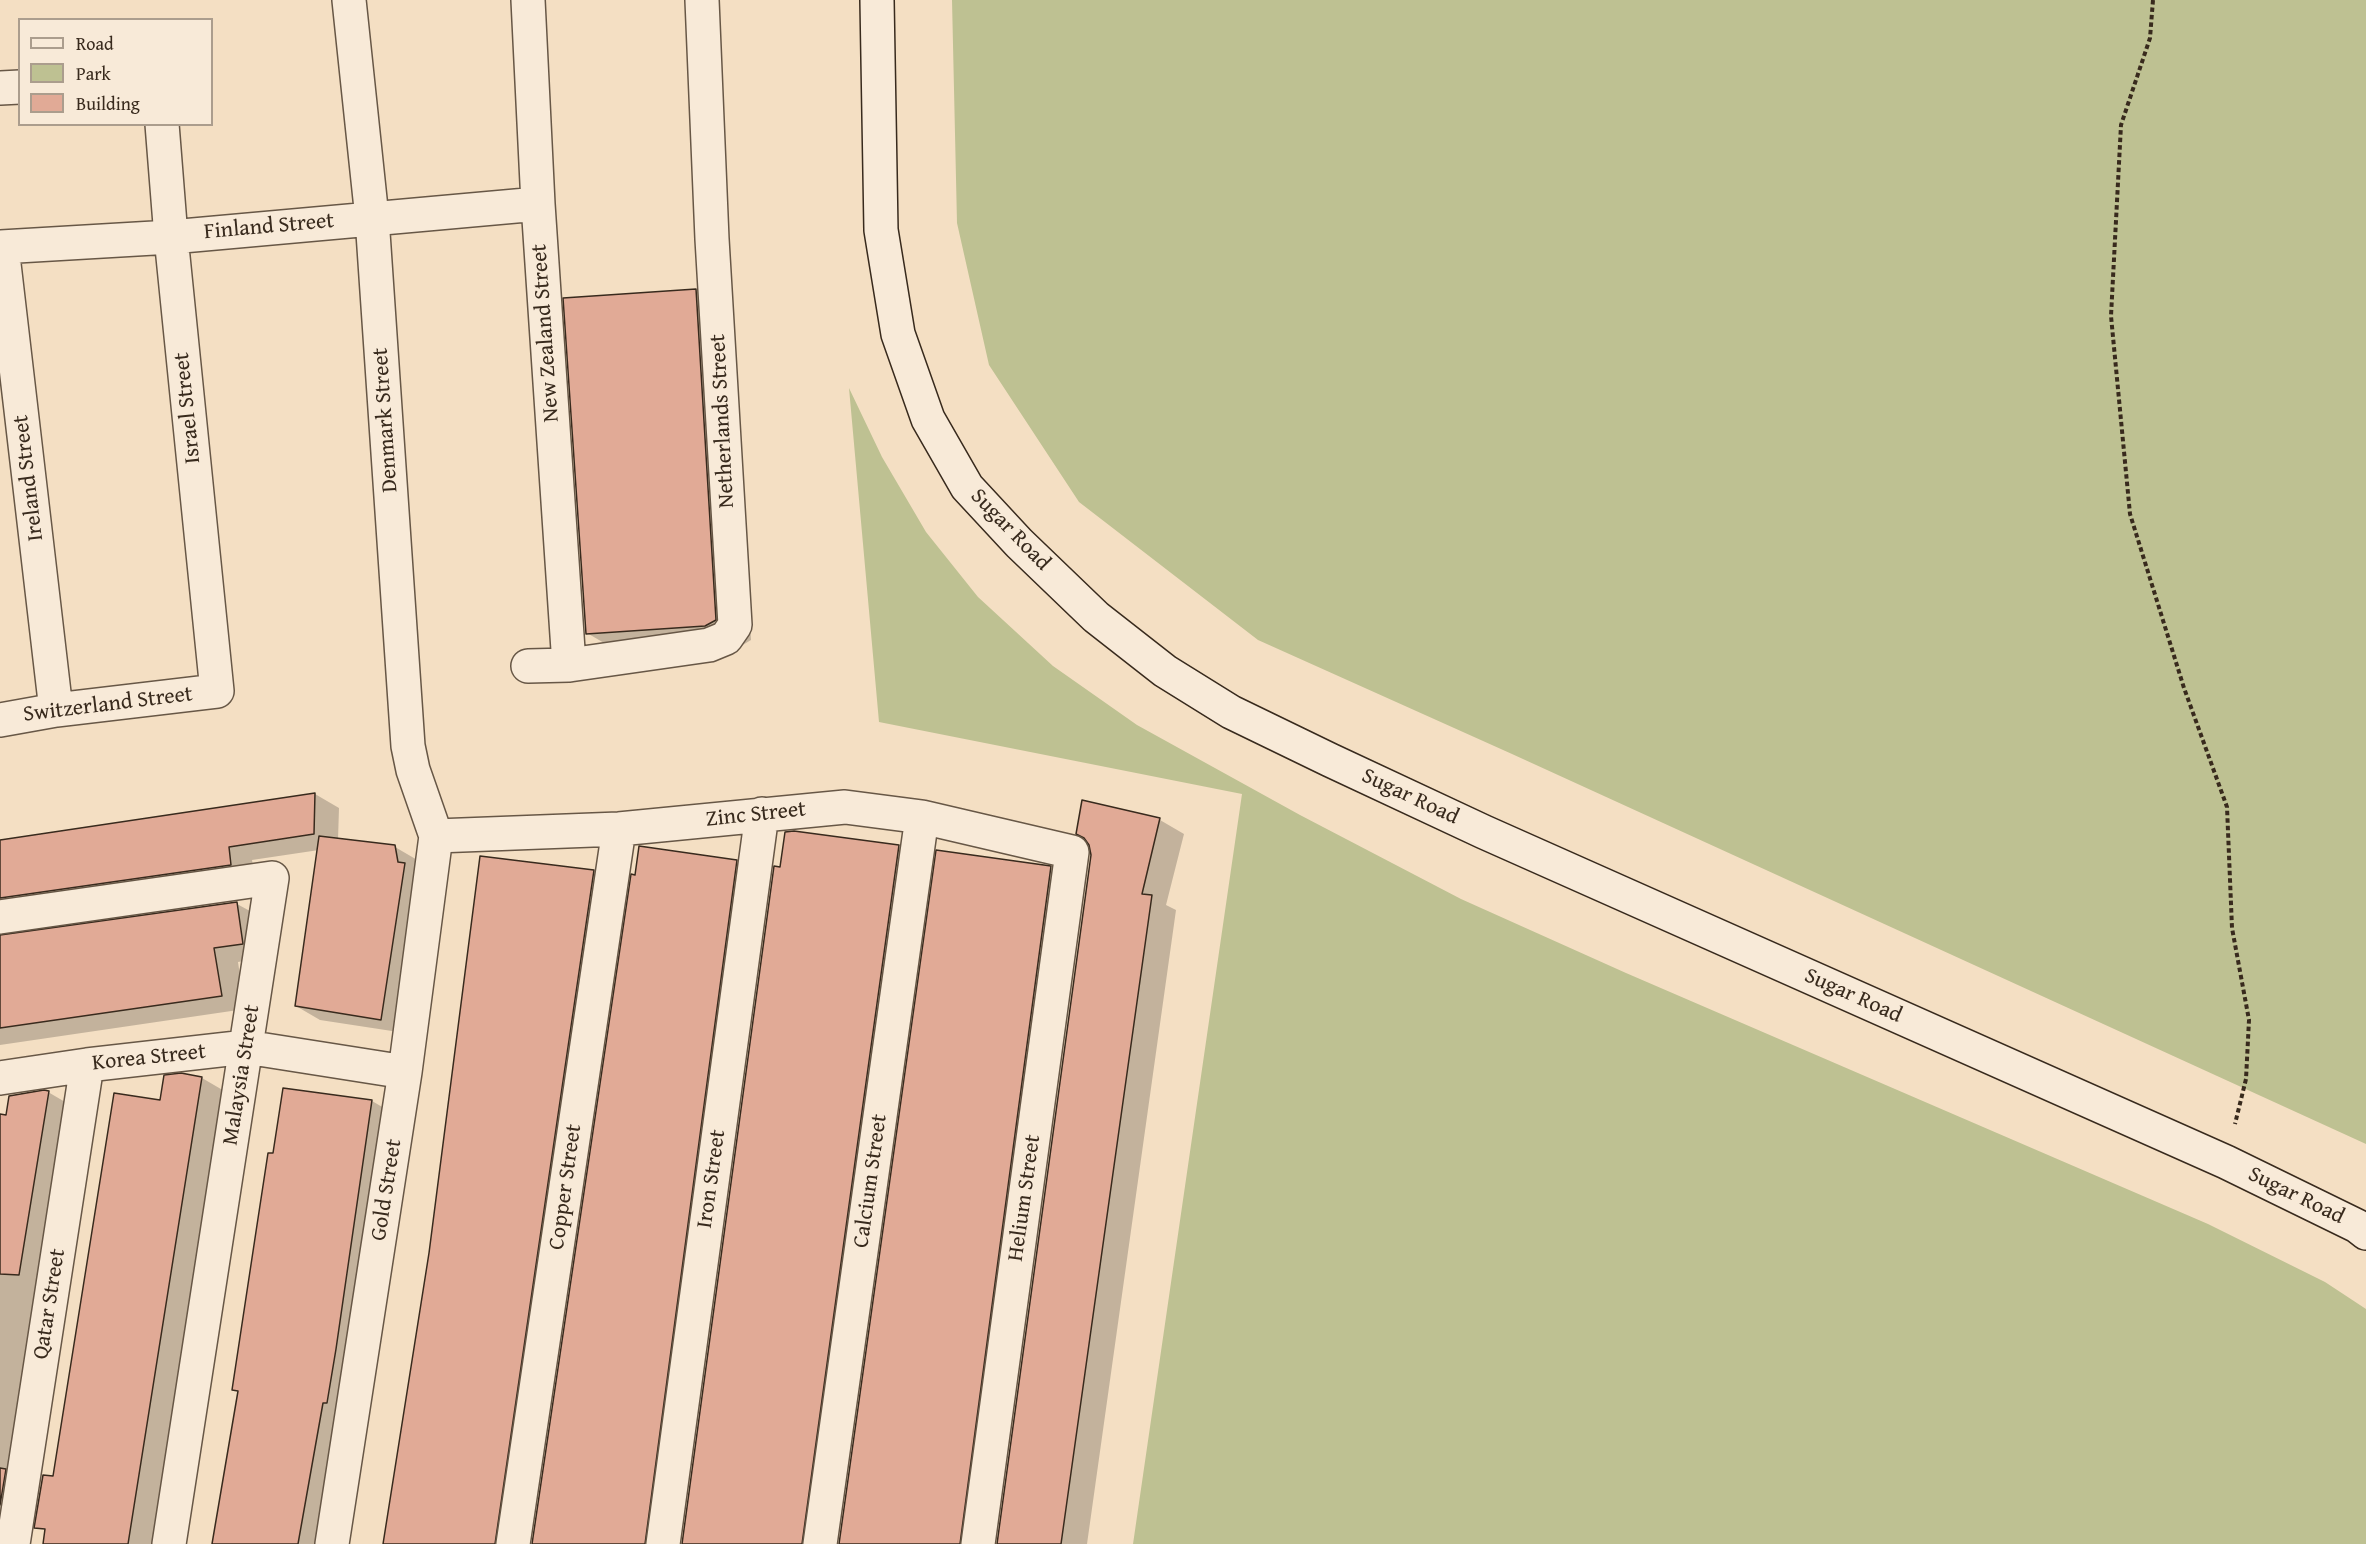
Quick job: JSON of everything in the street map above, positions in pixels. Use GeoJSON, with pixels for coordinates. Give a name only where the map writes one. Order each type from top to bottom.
{"type":"FeatureCollection","features":[{"type":"Feature","properties":{"kind":"street","name":"Denmark Street"},"geometry":{"type":"LineString","coordinates":[[349,0],[372,218],[408,746],[413,770],[436,836]]}},
{"type":"Feature","properties":{"kind":"street","name":"New Zealand Street"},"geometry":{"type":"LineString","coordinates":[[528,0],[538,204],[569,665]]}},
{"type":"Feature","properties":{"kind":"street","name":"Netherlands Street"},"geometry":{"type":"LineString","coordinates":[[528,666],[569,665],[709,645],[726,638],[735,625],[712,239],[702,0]]}},
{"type":"Feature","properties":{"kind":"street","name":"Sugar Road"},"geometry":{"type":"LineString","coordinates":[[877,0],[881,230],[898,334],[928,419],[967,487],[1019,543],[1096,617],[1166,671],[1231,712],[1310,751],[1484,832],[2226,1162],[2357,1226],[2366,1233]]}},
{"type":"Feature","properties":{"kind":"street"},"geometry":{"type":"LineString","coordinates":[[0,88],[18,87]]}},
{"type":"Feature","properties":{"kind":"street","name":"Israel Street"},"geometry":{"type":"LineString","coordinates":[[162,126],[171,237],[217,691]]}},
{"type":"Feature","properties":{"kind":"street","name":"Finland Street"},"geometry":{"type":"LineString","coordinates":[[1,247],[171,237],[538,204]]}},
{"type":"Feature","properties":{"kind":"street","name":"Ireland Street"},"geometry":{"type":"LineString","coordinates":[[1,247],[56,710]]}},
{"type":"Feature","properties":{"kind":"street","name":"Switzerland Street"},"geometry":{"type":"LineString","coordinates":[[0,720],[56,710],[217,691]]}},
{"type":"Feature","properties":{"kind":"street","name":"Zinc Street"},"geometry":{"type":"LineString","coordinates":[[436,836],[619,829],[845,807],[922,818],[1072,852]]}},
{"type":"Feature","properties":{"kind":"street","name":"Iron Street"},"geometry":{"type":"LineString","coordinates":[[663,1544],[762,814]]}},
{"type":"Feature","properties":{"kind":"street","name":"Calcium Street"},"geometry":{"type":"LineString","coordinates":[[820,1544],[922,818]]}},
{"type":"Feature","properties":{"kind":"street","name":"Copper Street"},"geometry":{"type":"LineString","coordinates":[[513,1544],[619,829]]}},
{"type":"Feature","properties":{"kind":"street","name":"Gold Street"},"geometry":{"type":"LineString","coordinates":[[332,1544],[405,1072],[436,836]]}},
{"type":"Feature","properties":{"kind":"street","name":"Helium Street"},"geometry":{"type":"LineString","coordinates":[[978,1544],[1072,852]]}},
{"type":"Feature","properties":{"kind":"street","name":"Malaysia Street"},"geometry":{"type":"LineString","coordinates":[[0,917],[272,878],[169,1544]]}},
{"type":"Feature","properties":{"kind":"street","name":"Korea Street"},"geometry":{"type":"LineString","coordinates":[[0,1078],[87,1065],[246,1047],[405,1072]]}},
{"type":"Feature","properties":{"kind":"street","name":"Qatar Street"},"geometry":{"type":"LineString","coordinates":[[13,1544],[87,1065]]}},
{"type":"Feature","properties":{"kind":"path"},"geometry":{"type":"LineString","coordinates":[[2153,0],[2150,38],[2121,125],[2111,316],[2130,514],[2184,688],[2227,807],[2232,928],[2249,1020],[2246,1079],[2226,1162]]}},
{"type":"Feature","properties":{"kind":"green space"},"geometry":{"type":"Polygon","coordinates":[[[952,0],[2366,0],[2366,1144],[1258,640],[1079,502],[989,365],[957,223],[952,0]]]}},
{"type":"Feature","properties":{"kind":"green space"},"geometry":{"type":"Polygon","coordinates":[[[849,388],[882,457],[926,532],[978,597],[1053,666],[1137,725],[1300,815],[1461,899],[1626,973],[2208,1224],[2325,1282],[2366,1309],[2366,1544],[1133,1544],[1242,794],[879,722],[849,388]]]}},
{"type":"Feature","properties":{"kind":"building"},"geometry":{"type":"Polygon","coordinates":[[[696,289],[716,620],[705,626],[586,634],[563,298],[696,289]]]}},
{"type":"Feature","properties":{"kind":"building"},"geometry":{"type":"Polygon","coordinates":[[[315,793],[314,834],[229,847],[231,865],[0,898],[0,840],[315,793]]]}},
{"type":"Feature","properties":{"kind":"building"},"geometry":{"type":"Polygon","coordinates":[[[1082,800],[1160,818],[1142,894],[1152,895],[1061,1544],[997,1544],[1091,855],[1089,845],[1084,838],[1076,834],[1082,800]]]}},
{"type":"Feature","properties":{"kind":"building"},"geometry":{"type":"Polygon","coordinates":[[[794,831],[899,845],[802,1544],[682,1544],[774,866],[780,867],[785,832],[794,831]]]}},
{"type":"Feature","properties":{"kind":"building"},"geometry":{"type":"Polygon","coordinates":[[[319,836],[395,845],[398,862],[405,863],[381,1020],[295,1006],[319,836]]]}},
{"type":"Feature","properties":{"kind":"building"},"geometry":{"type":"Polygon","coordinates":[[[639,846],[737,860],[645,1544],[532,1544],[631,874],[635,875],[639,846]]]}},
{"type":"Feature","properties":{"kind":"building"},"geometry":{"type":"Polygon","coordinates":[[[936,850],[1051,866],[960,1544],[839,1544],[936,850]]]}},
{"type":"Feature","properties":{"kind":"building"},"geometry":{"type":"Polygon","coordinates":[[[480,856],[594,870],[495,1544],[383,1544],[429,1253],[480,856]]]}},
{"type":"Feature","properties":{"kind":"building"},"geometry":{"type":"Polygon","coordinates":[[[237,902],[243,944],[214,948],[222,996],[0,1028],[0,935],[237,902]]]}},
{"type":"Feature","properties":{"kind":"building"},"geometry":{"type":"Polygon","coordinates":[[[181,1073],[202,1077],[128,1544],[43,1544],[45,1529],[34,1528],[43,1475],[53,1476],[114,1093],[160,1100],[164,1075],[181,1073]]]}},
{"type":"Feature","properties":{"kind":"building"},"geometry":{"type":"Polygon","coordinates":[[[283,1088],[372,1100],[336,1349],[327,1403],[323,1403],[298,1544],[212,1544],[238,1391],[232,1390],[268,1153],[273,1153],[283,1088]]]}},
{"type":"Feature","properties":{"kind":"building"},"geometry":{"type":"Polygon","coordinates":[[[49,1091],[19,1275],[0,1274],[0,1114],[6,1115],[9,1096],[49,1091]]]}},
{"type":"Feature","properties":{"kind":"building"},"geometry":{"type":"Polygon","coordinates":[[[0,1468],[6,1469],[0,1505],[0,1468]]]}}]}
